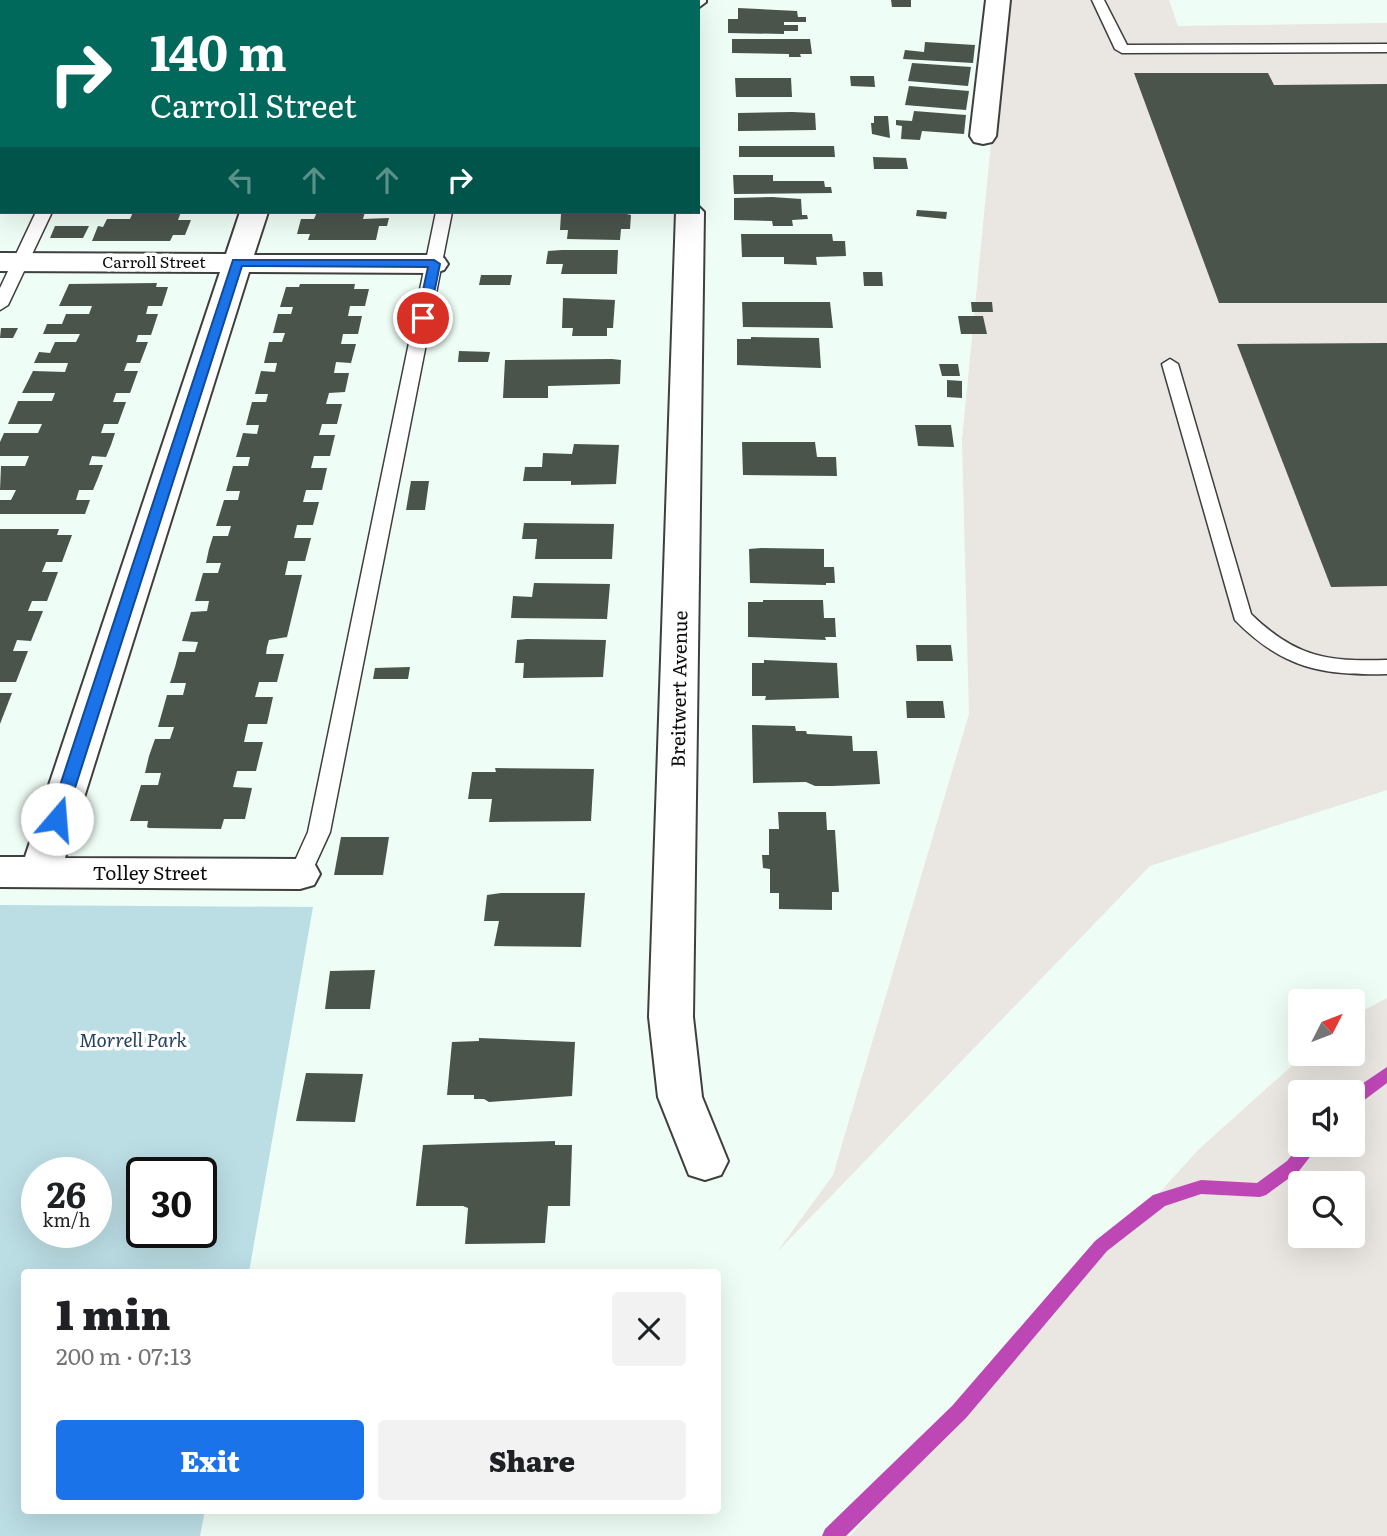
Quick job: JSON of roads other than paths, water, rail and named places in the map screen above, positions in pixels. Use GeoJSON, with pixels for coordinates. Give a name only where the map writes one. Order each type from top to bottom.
{"type":"FeatureCollection","features":[{"type":"Feature","properties":{"kind":"street"},"geometry":{"type":"LineString","coordinates":[[983,136],[998,0]]}},
{"type":"Feature","properties":{"kind":"street"},"geometry":{"type":"LineString","coordinates":[[40,872],[253,214]]}},
{"type":"Feature","properties":{"kind":"street","name":"Breitwert Avenue"},"geometry":{"type":"LineString","coordinates":[[690,214],[671,1017],[680,1097],[705,1161]]}},
{"type":"Feature","properties":{"kind":"street","name":"Carroll Street"},"geometry":{"type":"LineString","coordinates":[[10,262],[434,264]]}},
{"type":"Feature","properties":{"kind":"street","name":"Tolley Street"},"geometry":{"type":"LineString","coordinates":[[0,872],[300,874]]}},
{"type":"Feature","properties":{"kind":"lane"},"geometry":{"type":"LineString","coordinates":[[1098,0],[1122,49],[1387,48]]}},
{"type":"Feature","properties":{"kind":"lane"},"geometry":{"type":"LineString","coordinates":[[0,305],[10,262],[43,214]]}},
{"type":"Feature","properties":{"kind":"lane"},"geometry":{"type":"LineString","coordinates":[[300,874],[319,832],[444,214]]}},
{"type":"Feature","properties":{"kind":"lane"},"geometry":{"type":"LineString","coordinates":[[1170,364],[1242,616],[1264,640],[1295,658],[1345,669],[1387,667]]}},
{"type":"Feature","properties":{"kind":"waterway"},"geometry":{"type":"LineString","coordinates":[[1365,1090],[1387,1074]]}},
{"type":"Feature","properties":{"kind":"waterway"},"geometry":{"type":"LineString","coordinates":[[832,1536],[959,1412],[1101,1246],[1159,1200],[1201,1187],[1260,1190],[1293,1166],[1301,1157]]}},
{"type":"Feature","properties":{"kind":"park label","name":"Morrell Park"},"geometry":{"type":"Point","coordinates":[133,1040]}}]}
